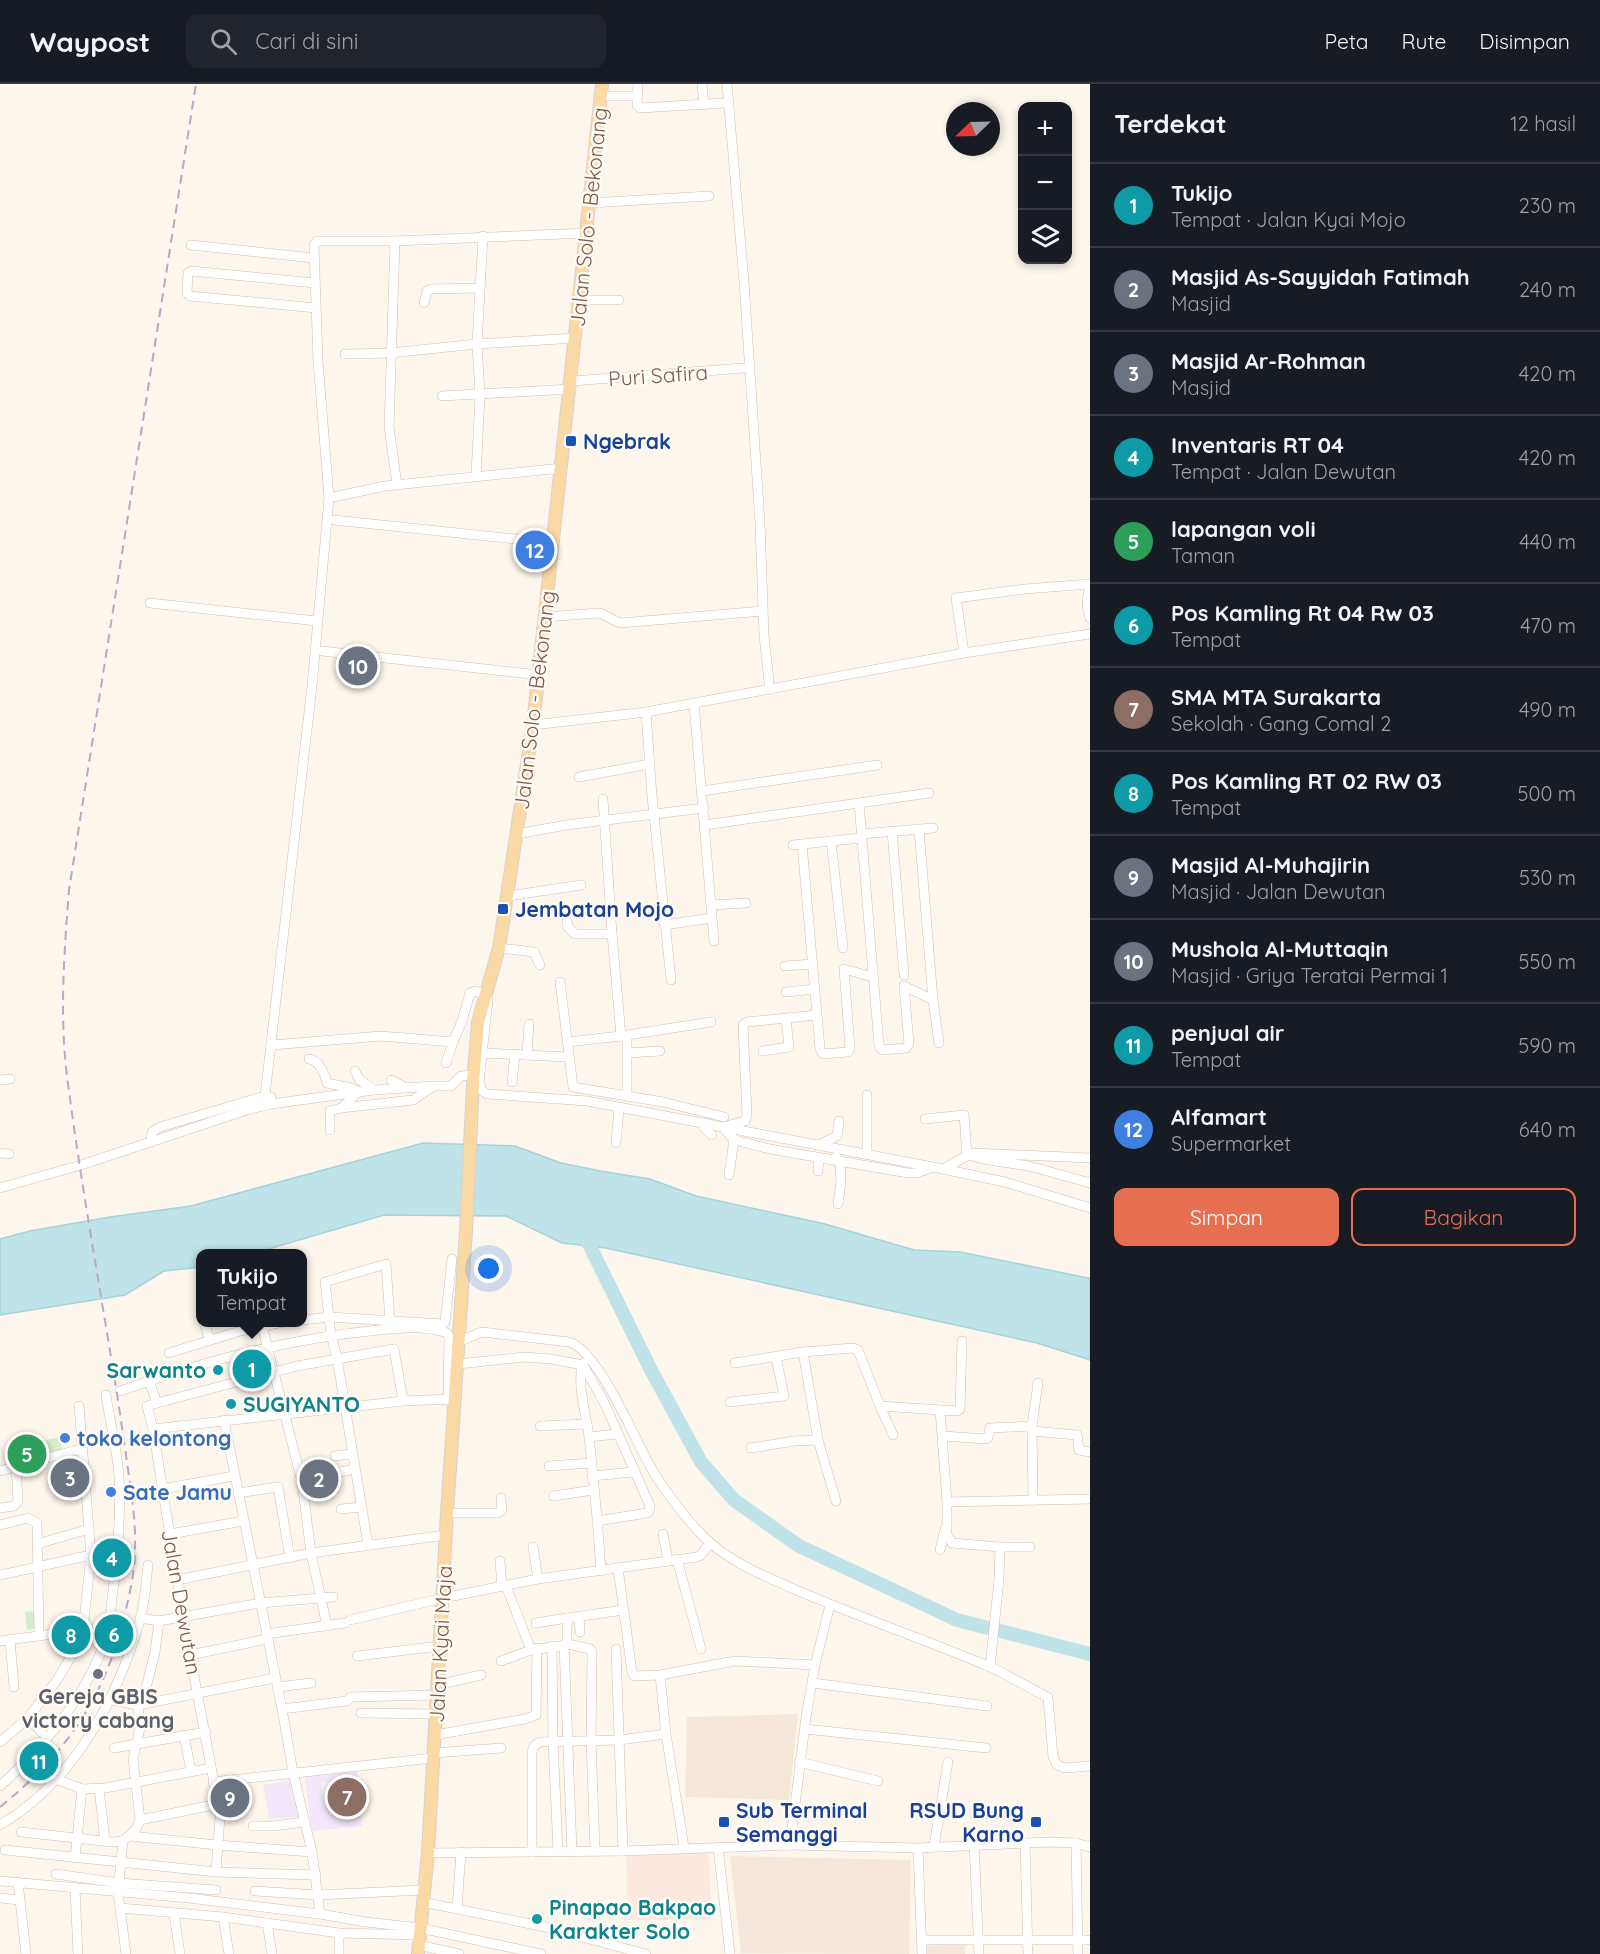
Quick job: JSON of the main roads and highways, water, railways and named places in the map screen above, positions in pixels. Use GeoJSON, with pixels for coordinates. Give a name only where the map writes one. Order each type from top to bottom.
{"type":"FeatureCollection","features":[{"type":"Feature","properties":{"kind":"main road","name":"Jalan Solo - Bekonang"},"geometry":{"type":"LineString","coordinates":[[460,1337],[478,1022],[499,948],[533,725],[602,90]]}},
{"type":"Feature","properties":{"kind":"main road","name":"Jalan Kyai Maja"},"geometry":{"type":"LineString","coordinates":[[419,1941],[428,1853],[452,1399],[460,1337]]}},
{"type":"Feature","properties":{"kind":"water"},"geometry":{"type":"Polygon","coordinates":[[[423,1143],[515,1146],[561,1163],[650,1179],[696,1196],[825,1224],[914,1250],[960,1252],[1090,1278],[1090,1360],[1037,1343],[606,1248],[562,1243],[506,1216],[384,1215],[269,1249],[196,1249],[196,1268],[164,1271],[125,1295],[0,1315],[0,1239],[30,1231],[110,1217],[191,1206],[423,1143]]]}},
{"type":"Feature","properties":{"kind":"waterway"},"geometry":{"type":"LineString","coordinates":[[582,1230],[651,1370],[701,1462],[734,1500],[799,1546],[957,1620],[1090,1654]]}},
{"type":"Feature","properties":{"kind":"railway"},"geometry":{"type":"LineString","coordinates":[[0,1807],[23,1787],[62,1746],[92,1701],[115,1650],[134,1567],[133,1506],[65,1060],[64,963],[69,890],[196,84]]}},
{"type":"Feature","properties":{"kind":"place","name":"Ngebrak"},"geometry":{"type":"Point","coordinates":[571,441]}},
{"type":"Feature","properties":{"kind":"place","name":"Alfamart"},"geometry":{"type":"Point","coordinates":[535,550]}},
{"type":"Feature","properties":{"kind":"place","name":"Mushola Al-Muttaqin"},"geometry":{"type":"Point","coordinates":[358,666]}},
{"type":"Feature","properties":{"kind":"place","name":"Jembatan Mojo"},"geometry":{"type":"Point","coordinates":[503,909]}},
{"type":"Feature","properties":{"kind":"place","name":"Tukijo"},"geometry":{"type":"Point","coordinates":[252,1369]}},
{"type":"Feature","properties":{"kind":"place","name":"Sarwanto"},"geometry":{"type":"Point","coordinates":[218,1370]}},
{"type":"Feature","properties":{"kind":"place","name":"SUGIYANTO"},"geometry":{"type":"Point","coordinates":[231,1404]}},
{"type":"Feature","properties":{"kind":"place","name":"toko kelontong"},"geometry":{"type":"Point","coordinates":[65,1438]}},
{"type":"Feature","properties":{"kind":"place","name":"lapangan voli"},"geometry":{"type":"Point","coordinates":[27,1454]}},
{"type":"Feature","properties":{"kind":"place","name":"Masjid Ar-Rohman"},"geometry":{"type":"Point","coordinates":[70,1478]}},
{"type":"Feature","properties":{"kind":"place","name":"Masjid As-Sayyidah Fatimah"},"geometry":{"type":"Point","coordinates":[319,1479]}},
{"type":"Feature","properties":{"kind":"place","name":"Sate Jamu"},"geometry":{"type":"Point","coordinates":[111,1492]}},
{"type":"Feature","properties":{"kind":"place","name":"Inventaris RT 04"},"geometry":{"type":"Point","coordinates":[112,1558]}},
{"type":"Feature","properties":{"kind":"place","name":"Pos Kamling Rt 04 Rw 03"},"geometry":{"type":"Point","coordinates":[114,1634]}},
{"type":"Feature","properties":{"kind":"place","name":"Pos Kamling RT 02 RW 03"},"geometry":{"type":"Point","coordinates":[71,1635]}},
{"type":"Feature","properties":{"kind":"place","name":"Gereja GBIS victory cabang"},"geometry":{"type":"Point","coordinates":[98,1674]}},
{"type":"Feature","properties":{"kind":"place","name":"penjual air"},"geometry":{"type":"Point","coordinates":[39,1761]}},
{"type":"Feature","properties":{"kind":"place","name":"SMA MTA Surakarta"},"geometry":{"type":"Point","coordinates":[347,1797]}},
{"type":"Feature","properties":{"kind":"place","name":"Masjid Al-Muhajirin"},"geometry":{"type":"Point","coordinates":[230,1798]}},
{"type":"Feature","properties":{"kind":"place","name":"Sub Terminal Semanggi"},"geometry":{"type":"Point","coordinates":[724,1822]}},
{"type":"Feature","properties":{"kind":"place","name":"RSUD Bung Karno"},"geometry":{"type":"Point","coordinates":[1036,1822]}},
{"type":"Feature","properties":{"kind":"place","name":"Pinapao Bakpao Karakter Solo"},"geometry":{"type":"Point","coordinates":[537,1919]}}]}
